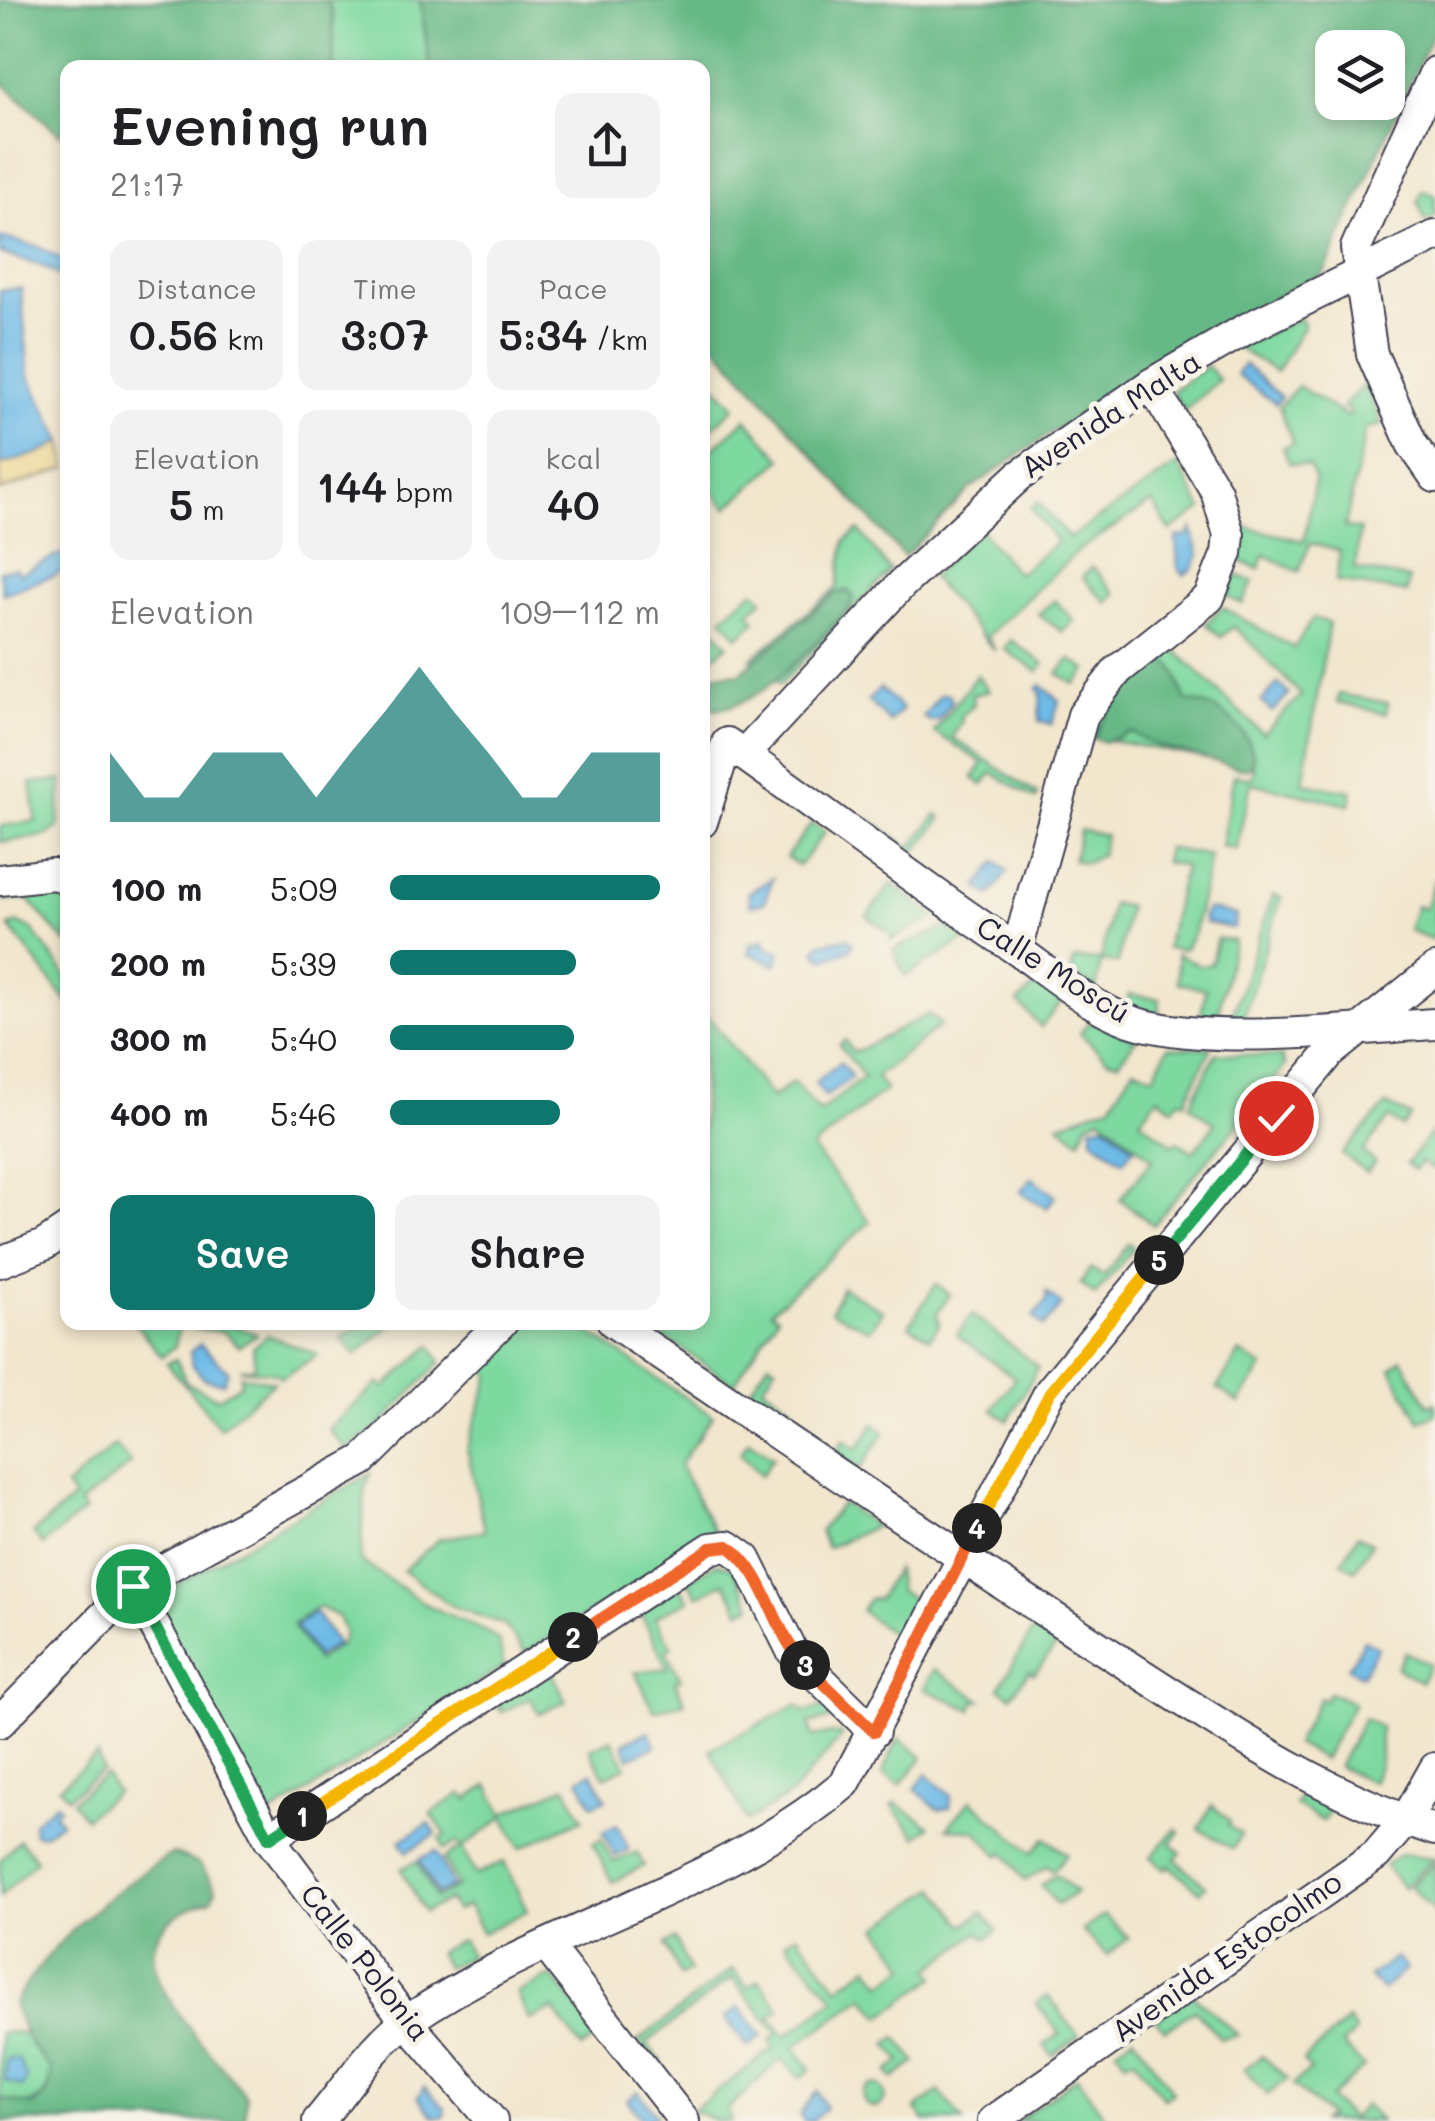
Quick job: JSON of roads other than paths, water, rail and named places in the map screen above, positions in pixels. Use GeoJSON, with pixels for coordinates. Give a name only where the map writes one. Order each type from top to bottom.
{"type":"FeatureCollection","features":[{"type":"Feature","properties":{"kind":"street"},"geometry":{"type":"LineString","coordinates":[[1435,72],[1356,248],[1372,354],[1412,444],[1435,477]]}},
{"type":"Feature","properties":{"kind":"street","name":"Avenida Malta"},"geometry":{"type":"LineString","coordinates":[[710,804],[735,749],[761,730],[973,514],[1018,476],[1151,384],[1244,330],[1435,236]]}},
{"type":"Feature","properties":{"kind":"street"},"geometry":{"type":"LineString","coordinates":[[1016,950],[1083,715],[1118,670],[1209,598],[1228,553],[1227,524],[1216,491],[1151,384]]}},
{"type":"Feature","properties":{"kind":"street","name":"Calle Moscú"},"geometry":{"type":"LineString","coordinates":[[735,749],[1016,950],[1088,999],[1137,1024],[1189,1031],[1435,1024]]}},
{"type":"Feature","properties":{"kind":"street"},"geometry":{"type":"LineString","coordinates":[[0,880],[60,876]]}},
{"type":"Feature","properties":{"kind":"street"},"geometry":{"type":"LineString","coordinates":[[318,2121],[406,2020],[546,1945],[743,1852],[820,1805],[845,1783],[1050,1392],[1329,1054],[1435,969]]}},
{"type":"Feature","properties":{"kind":"street"},"geometry":{"type":"LineString","coordinates":[[0,1262],[60,1234]]}},
{"type":"Feature","properties":{"kind":"street"},"geometry":{"type":"LineString","coordinates":[[0,1722],[133,1586],[364,1460],[494,1330]]}},
{"type":"Feature","properties":{"kind":"street"},"geometry":{"type":"LineString","coordinates":[[624,1330],[961,1558],[1244,1739],[1420,1825]]}},
{"type":"Feature","properties":{"kind":"street"},"geometry":{"type":"LineString","coordinates":[[269,1838],[711,1548],[728,1546],[746,1559],[792,1651],[874,1732]]}},
{"type":"Feature","properties":{"kind":"street","name":"Calle Polonia"},"geometry":{"type":"LineString","coordinates":[[133,1586],[269,1838],[406,2020],[492,2121]]}},
{"type":"Feature","properties":{"kind":"street","name":"Avenida Estocolmo"},"geometry":{"type":"LineString","coordinates":[[993,2121],[1420,1825],[1435,1768]]}},
{"type":"Feature","properties":{"kind":"street"},"geometry":{"type":"LineString","coordinates":[[546,1945],[684,2121]]}},
{"type":"Feature","properties":{"kind":"water"},"geometry":{"type":"Polygon","coordinates":[[[0,237],[39,247],[60,258],[60,276],[44,267],[0,253],[0,237]]]}},
{"type":"Feature","properties":{"kind":"water"},"geometry":{"type":"Polygon","coordinates":[[[21,288],[29,376],[60,442],[0,465],[0,290],[21,288]]]}},
{"type":"Feature","properties":{"kind":"water"},"geometry":{"type":"Polygon","coordinates":[[[1244,364],[1281,397],[1276,404],[1236,375],[1244,364]]]}},
{"type":"Feature","properties":{"kind":"water"},"geometry":{"type":"Polygon","coordinates":[[[1192,528],[1199,555],[1184,575],[1178,568],[1176,537],[1188,536],[1192,528]]]}},
{"type":"Feature","properties":{"kind":"water"},"geometry":{"type":"Polygon","coordinates":[[[60,554],[60,573],[3,594],[0,571],[16,568],[19,574],[60,554]]]}},
{"type":"Feature","properties":{"kind":"water"},"geometry":{"type":"Polygon","coordinates":[[[1278,683],[1289,694],[1272,712],[1261,702],[1278,683]]]}},
{"type":"Feature","properties":{"kind":"water"},"geometry":{"type":"Polygon","coordinates":[[[1041,685],[1059,701],[1052,724],[1039,722],[1041,693],[1037,689],[1041,685]]]}},
{"type":"Feature","properties":{"kind":"water"},"geometry":{"type":"Polygon","coordinates":[[[880,688],[902,709],[890,722],[868,701],[880,688]]]}},
{"type":"Feature","properties":{"kind":"water"},"geometry":{"type":"Polygon","coordinates":[[[941,694],[950,695],[952,702],[938,720],[929,721],[923,717],[941,694]]]}},
{"type":"Feature","properties":{"kind":"water"},"geometry":{"type":"Polygon","coordinates":[[[996,862],[1008,871],[990,896],[977,887],[996,862]]]}},
{"type":"Feature","properties":{"kind":"water"},"geometry":{"type":"Polygon","coordinates":[[[773,878],[764,903],[750,905],[748,893],[773,878]]]}},
{"type":"Feature","properties":{"kind":"water"},"geometry":{"type":"Polygon","coordinates":[[[1208,909],[1236,915],[1234,928],[1205,923],[1203,916],[1208,909]]]}},
{"type":"Feature","properties":{"kind":"water"},"geometry":{"type":"Polygon","coordinates":[[[762,938],[768,948],[781,952],[776,965],[748,953],[751,942],[759,944],[762,938]]]}},
{"type":"Feature","properties":{"kind":"water"},"geometry":{"type":"Polygon","coordinates":[[[847,938],[853,943],[850,950],[824,959],[815,952],[820,943],[847,938]]]}},
{"type":"Feature","properties":{"kind":"water"},"geometry":{"type":"Polygon","coordinates":[[[840,1062],[852,1077],[825,1097],[815,1083],[840,1062]]]}},
{"type":"Feature","properties":{"kind":"water"},"geometry":{"type":"Polygon","coordinates":[[[1104,1123],[1134,1147],[1123,1161],[1092,1138],[1092,1126],[1104,1123]]]}},
{"type":"Feature","properties":{"kind":"water"},"geometry":{"type":"Polygon","coordinates":[[[1032,1178],[1055,1196],[1047,1208],[1020,1192],[1032,1178]]]}},
{"type":"Feature","properties":{"kind":"water"},"geometry":{"type":"Polygon","coordinates":[[[1046,1292],[1062,1305],[1043,1327],[1033,1317],[1047,1300],[1046,1292]]]}},
{"type":"Feature","properties":{"kind":"water"},"geometry":{"type":"Polygon","coordinates":[[[200,1344],[228,1371],[223,1383],[204,1379],[192,1364],[190,1352],[200,1344]]]}},
{"type":"Feature","properties":{"kind":"water"},"geometry":{"type":"Polygon","coordinates":[[[315,1612],[337,1644],[317,1657],[295,1626],[315,1612]]]}},
{"type":"Feature","properties":{"kind":"water"},"geometry":{"type":"Polygon","coordinates":[[[1364,1640],[1378,1647],[1362,1675],[1348,1668],[1364,1640]]]}},
{"type":"Feature","properties":{"kind":"water"},"geometry":{"type":"Polygon","coordinates":[[[649,1731],[656,1746],[629,1758],[623,1743],[649,1731]]]}},
{"type":"Feature","properties":{"kind":"water"},"geometry":{"type":"Polygon","coordinates":[[[592,1772],[606,1799],[592,1805],[579,1779],[592,1772]]]}},
{"type":"Feature","properties":{"kind":"water"},"geometry":{"type":"Polygon","coordinates":[[[926,1774],[951,1796],[950,1808],[939,1810],[915,1789],[926,1774]]]}},
{"type":"Feature","properties":{"kind":"water"},"geometry":{"type":"Polygon","coordinates":[[[56,1803],[60,1807],[54,1813],[61,1822],[43,1835],[34,1834],[33,1822],[56,1803]]]}},
{"type":"Feature","properties":{"kind":"water"},"geometry":{"type":"Polygon","coordinates":[[[429,1823],[436,1834],[407,1852],[400,1841],[429,1823]]]}},
{"type":"Feature","properties":{"kind":"water"},"geometry":{"type":"Polygon","coordinates":[[[617,1825],[629,1849],[615,1856],[603,1832],[617,1825]]]}},
{"type":"Feature","properties":{"kind":"water"},"geometry":{"type":"Polygon","coordinates":[[[436,1851],[453,1886],[437,1894],[419,1859],[436,1851]]]}},
{"type":"Feature","properties":{"kind":"water"},"geometry":{"type":"Polygon","coordinates":[[[1396,1958],[1406,1969],[1382,1990],[1369,1976],[1396,1958]]]}},
{"type":"Feature","properties":{"kind":"water"},"geometry":{"type":"Polygon","coordinates":[[[739,2007],[762,2036],[748,2047],[725,2018],[739,2007]]]}},
{"type":"Feature","properties":{"kind":"water"},"geometry":{"type":"Polygon","coordinates":[[[7,2059],[18,2059],[27,2079],[22,2087],[5,2081],[7,2059]]]}},
{"type":"Feature","properties":{"kind":"water"},"geometry":{"type":"Polygon","coordinates":[[[424,2087],[445,2108],[444,2117],[434,2117],[418,2097],[424,2087]]]}},
{"type":"Feature","properties":{"kind":"water"},"geometry":{"type":"Polygon","coordinates":[[[638,2091],[657,2116],[643,2121],[627,2100],[638,2091]]]}},
{"type":"Feature","properties":{"kind":"water"},"geometry":{"type":"Polygon","coordinates":[[[817,2091],[826,2108],[812,2121],[804,2121],[799,2115],[817,2091]]]}}]}
